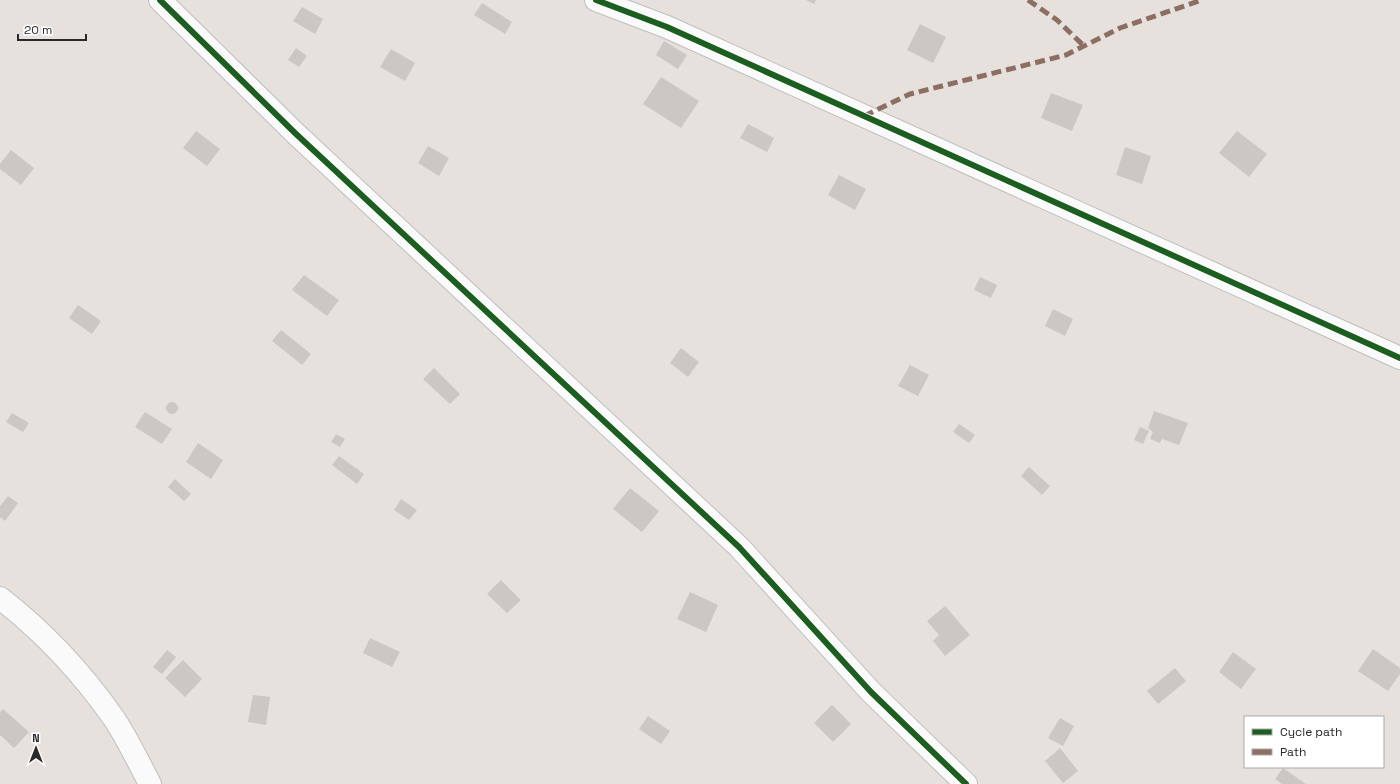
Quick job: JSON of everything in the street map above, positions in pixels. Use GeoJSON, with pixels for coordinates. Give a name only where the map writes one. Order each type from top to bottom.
{"type":"FeatureCollection","features":[{"type":"Feature","properties":{"kind":"street"},"geometry":{"type":"LineString","coordinates":[[160,0],[295,133],[739,547],[871,692],[966,784]]}},
{"type":"Feature","properties":{"kind":"street"},"geometry":{"type":"LineString","coordinates":[[596,0],[667,27],[1400,358]]}},
{"type":"Feature","properties":{"kind":"street"},"geometry":{"type":"LineString","coordinates":[[0,598],[29,620],[66,658],[115,720],[150,784]]}},
{"type":"Feature","properties":{"kind":"building"},"geometry":{"type":"Polygon","coordinates":[[[806,0],[816,0],[814,4],[806,0]]]}},
{"type":"Feature","properties":{"kind":"building"},"geometry":{"type":"Polygon","coordinates":[[[482,3],[512,22],[505,34],[474,15],[482,3]]]}},
{"type":"Feature","properties":{"kind":"building"},"geometry":{"type":"Polygon","coordinates":[[[302,7],[323,19],[315,34],[293,21],[302,7]]]}},
{"type":"Feature","properties":{"kind":"building"},"geometry":{"type":"Polygon","coordinates":[[[920,24],[946,37],[933,63],[907,50],[920,24]]]}},
{"type":"Feature","properties":{"kind":"building"},"geometry":{"type":"Polygon","coordinates":[[[664,41],[687,55],[678,69],[656,55],[664,41]]]}},
{"type":"Feature","properties":{"kind":"building"},"geometry":{"type":"Polygon","coordinates":[[[296,48],[307,56],[299,67],[288,60],[296,48]]]}},
{"type":"Feature","properties":{"kind":"building"},"geometry":{"type":"Polygon","coordinates":[[[391,49],[415,63],[405,81],[380,67],[391,49]]]}},
{"type":"Feature","properties":{"kind":"building"},"geometry":{"type":"Polygon","coordinates":[[[661,77],[699,101],[681,128],[643,104],[661,77]]]}},
{"type":"Feature","properties":{"kind":"building"},"geometry":{"type":"Polygon","coordinates":[[[1051,93],[1083,105],[1072,131],[1041,118],[1051,93]]]}},
{"type":"Feature","properties":{"kind":"building"},"geometry":{"type":"Polygon","coordinates":[[[748,124],[774,138],[767,152],[740,138],[748,124]]]}},
{"type":"Feature","properties":{"kind":"building"},"geometry":{"type":"Polygon","coordinates":[[[196,131],[220,149],[207,166],[183,148],[196,131]]]}},
{"type":"Feature","properties":{"kind":"building"},"geometry":{"type":"Polygon","coordinates":[[[1237,131],[1267,154],[1249,177],[1219,153],[1237,131]]]}},
{"type":"Feature","properties":{"kind":"building"},"geometry":{"type":"Polygon","coordinates":[[[428,146],[449,158],[439,176],[418,163],[428,146]]]}},
{"type":"Feature","properties":{"kind":"building"},"geometry":{"type":"Polygon","coordinates":[[[1125,147],[1151,156],[1142,184],[1116,175],[1125,147]]]}},
{"type":"Feature","properties":{"kind":"building"},"geometry":{"type":"Polygon","coordinates":[[[11,150],[34,168],[21,185],[0,169],[0,164],[11,150]]]}},
{"type":"Feature","properties":{"kind":"building"},"geometry":{"type":"Polygon","coordinates":[[[839,175],[866,189],[855,210],[828,195],[839,175]]]}},
{"type":"Feature","properties":{"kind":"building"},"geometry":{"type":"Polygon","coordinates":[[[304,275],[339,300],[327,316],[292,290],[304,275]]]}},
{"type":"Feature","properties":{"kind":"building"},"geometry":{"type":"Polygon","coordinates":[[[980,277],[997,285],[991,298],[974,290],[980,277]]]}},
{"type":"Feature","properties":{"kind":"building"},"geometry":{"type":"Polygon","coordinates":[[[78,305],[101,321],[92,334],[69,318],[78,305]]]}},
{"type":"Feature","properties":{"kind":"building"},"geometry":{"type":"Polygon","coordinates":[[[1053,309],[1073,319],[1065,336],[1045,326],[1053,309]]]}},
{"type":"Feature","properties":{"kind":"building"},"geometry":{"type":"Polygon","coordinates":[[[281,330],[311,354],[302,365],[272,341],[281,330]]]}},
{"type":"Feature","properties":{"kind":"building"},"geometry":{"type":"Polygon","coordinates":[[[681,348],[699,362],[688,377],[670,363],[681,348]]]}},
{"type":"Feature","properties":{"kind":"building"},"geometry":{"type":"Polygon","coordinates":[[[910,365],[929,375],[918,396],[898,386],[910,365]]]}},
{"type":"Feature","properties":{"kind":"building"},"geometry":{"type":"Polygon","coordinates":[[[434,368],[460,394],[450,404],[423,379],[434,368]]]}},
{"type":"Feature","properties":{"kind":"building"},"geometry":{"type":"Polygon","coordinates":[[[170,402],[174,402],[178,408],[174,414],[170,414],[166,410],[166,406],[170,402]]]}},
{"type":"Feature","properties":{"kind":"building"},"geometry":{"type":"Polygon","coordinates":[[[1154,411],[1188,423],[1179,445],[1162,439],[1160,443],[1150,439],[1153,432],[1148,428],[1154,411]]]}},
{"type":"Feature","properties":{"kind":"building"},"geometry":{"type":"Polygon","coordinates":[[[145,412],[172,429],[162,444],[135,427],[145,412]]]}},
{"type":"Feature","properties":{"kind":"building"},"geometry":{"type":"Polygon","coordinates":[[[12,413],[29,423],[23,432],[6,422],[12,413]]]}},
{"type":"Feature","properties":{"kind":"building"},"geometry":{"type":"Polygon","coordinates":[[[959,424],[975,435],[969,443],[953,432],[959,424]]]}},
{"type":"Feature","properties":{"kind":"building"},"geometry":{"type":"Polygon","coordinates":[[[1140,427],[1149,431],[1143,444],[1134,440],[1140,427]]]}},
{"type":"Feature","properties":{"kind":"building"},"geometry":{"type":"Polygon","coordinates":[[[336,434],[345,439],[340,447],[331,442],[336,434]]]}},
{"type":"Feature","properties":{"kind":"building"},"geometry":{"type":"Polygon","coordinates":[[[198,443],[223,460],[211,479],[186,462],[198,443]]]}},
{"type":"Feature","properties":{"kind":"building"},"geometry":{"type":"Polygon","coordinates":[[[339,456],[364,474],[357,484],[332,465],[339,456]]]}},
{"type":"Feature","properties":{"kind":"building"},"geometry":{"type":"Polygon","coordinates":[[[1029,467],[1050,486],[1042,495],[1021,476],[1029,467]]]}},
{"type":"Feature","properties":{"kind":"building"},"geometry":{"type":"Polygon","coordinates":[[[175,479],[191,494],[184,501],[168,487],[175,479]]]}},
{"type":"Feature","properties":{"kind":"building"},"geometry":{"type":"Polygon","coordinates":[[[630,488],[659,511],[642,532],[613,509],[630,488]]]}},
{"type":"Feature","properties":{"kind":"building"},"geometry":{"type":"Polygon","coordinates":[[[8,496],[18,503],[5,521],[0,517],[0,506],[8,496]]]}},
{"type":"Feature","properties":{"kind":"building"},"geometry":{"type":"Polygon","coordinates":[[[401,499],[417,510],[409,520],[394,510],[401,499]]]}},
{"type":"Feature","properties":{"kind":"building"},"geometry":{"type":"Polygon","coordinates":[[[501,580],[521,600],[507,613],[487,594],[501,580]]]}},
{"type":"Feature","properties":{"kind":"building"},"geometry":{"type":"Polygon","coordinates":[[[690,592],[718,605],[706,632],[677,619],[690,592]]]}},
{"type":"Feature","properties":{"kind":"building"},"geometry":{"type":"Polygon","coordinates":[[[945,606],[970,635],[945,656],[933,641],[939,635],[927,621],[945,606]]]}},
{"type":"Feature","properties":{"kind":"building"},"geometry":{"type":"Polygon","coordinates":[[[370,638],[400,652],[392,667],[363,653],[370,638]]]}},
{"type":"Feature","properties":{"kind":"building"},"geometry":{"type":"Polygon","coordinates":[[[1373,649],[1400,668],[1400,674],[1388,691],[1358,671],[1373,649]]]}},
{"type":"Feature","properties":{"kind":"building"},"geometry":{"type":"Polygon","coordinates":[[[167,650],[176,657],[162,674],[153,667],[167,650]]]}},
{"type":"Feature","properties":{"kind":"building"},"geometry":{"type":"Polygon","coordinates":[[[1233,652],[1256,669],[1241,689],[1219,672],[1233,652]]]}},
{"type":"Feature","properties":{"kind":"building"},"geometry":{"type":"Polygon","coordinates":[[[183,660],[202,679],[185,697],[165,678],[183,660]]]}},
{"type":"Feature","properties":{"kind":"building"},"geometry":{"type":"Polygon","coordinates":[[[1175,668],[1186,681],[1158,704],[1147,691],[1175,668]]]}},
{"type":"Feature","properties":{"kind":"building"},"geometry":{"type":"Polygon","coordinates":[[[253,695],[270,697],[266,725],[248,722],[253,695]]]}},
{"type":"Feature","properties":{"kind":"building"},"geometry":{"type":"Polygon","coordinates":[[[832,705],[851,724],[833,742],[814,723],[832,705]]]}},
{"type":"Feature","properties":{"kind":"building"},"geometry":{"type":"Polygon","coordinates":[[[3,709],[29,732],[14,748],[0,735],[0,712],[3,709]]]}},
{"type":"Feature","properties":{"kind":"building"},"geometry":{"type":"Polygon","coordinates":[[[648,716],[670,731],[661,744],[639,729],[648,716]]]}},
{"type":"Feature","properties":{"kind":"building"},"geometry":{"type":"Polygon","coordinates":[[[1060,718],[1074,726],[1063,746],[1048,738],[1060,718]]]}},
{"type":"Feature","properties":{"kind":"building"},"geometry":{"type":"Polygon","coordinates":[[[1060,748],[1078,771],[1063,783],[1045,761],[1060,748]]]}},
{"type":"Feature","properties":{"kind":"building"},"geometry":{"type":"Polygon","coordinates":[[[1283,768],[1306,784],[1282,784],[1275,779],[1283,768]]]}},
{"type":"Feature","properties":{"kind":"marked path"},"geometry":{"type":"LineString","coordinates":[[1028,0],[1057,20],[1084,46]]}},
{"type":"Feature","properties":{"kind":"marked path"},"geometry":{"type":"LineString","coordinates":[[864,116],[910,94],[1066,55],[1120,28],[1202,0]]}},
{"type":"Feature","properties":{"kind":"cycle path"},"geometry":{"type":"LineString","coordinates":[[160,0],[295,133],[739,547],[871,692],[966,784]]}},
{"type":"Feature","properties":{"kind":"cycle path"},"geometry":{"type":"LineString","coordinates":[[596,0],[667,27],[1400,358]]}}]}
